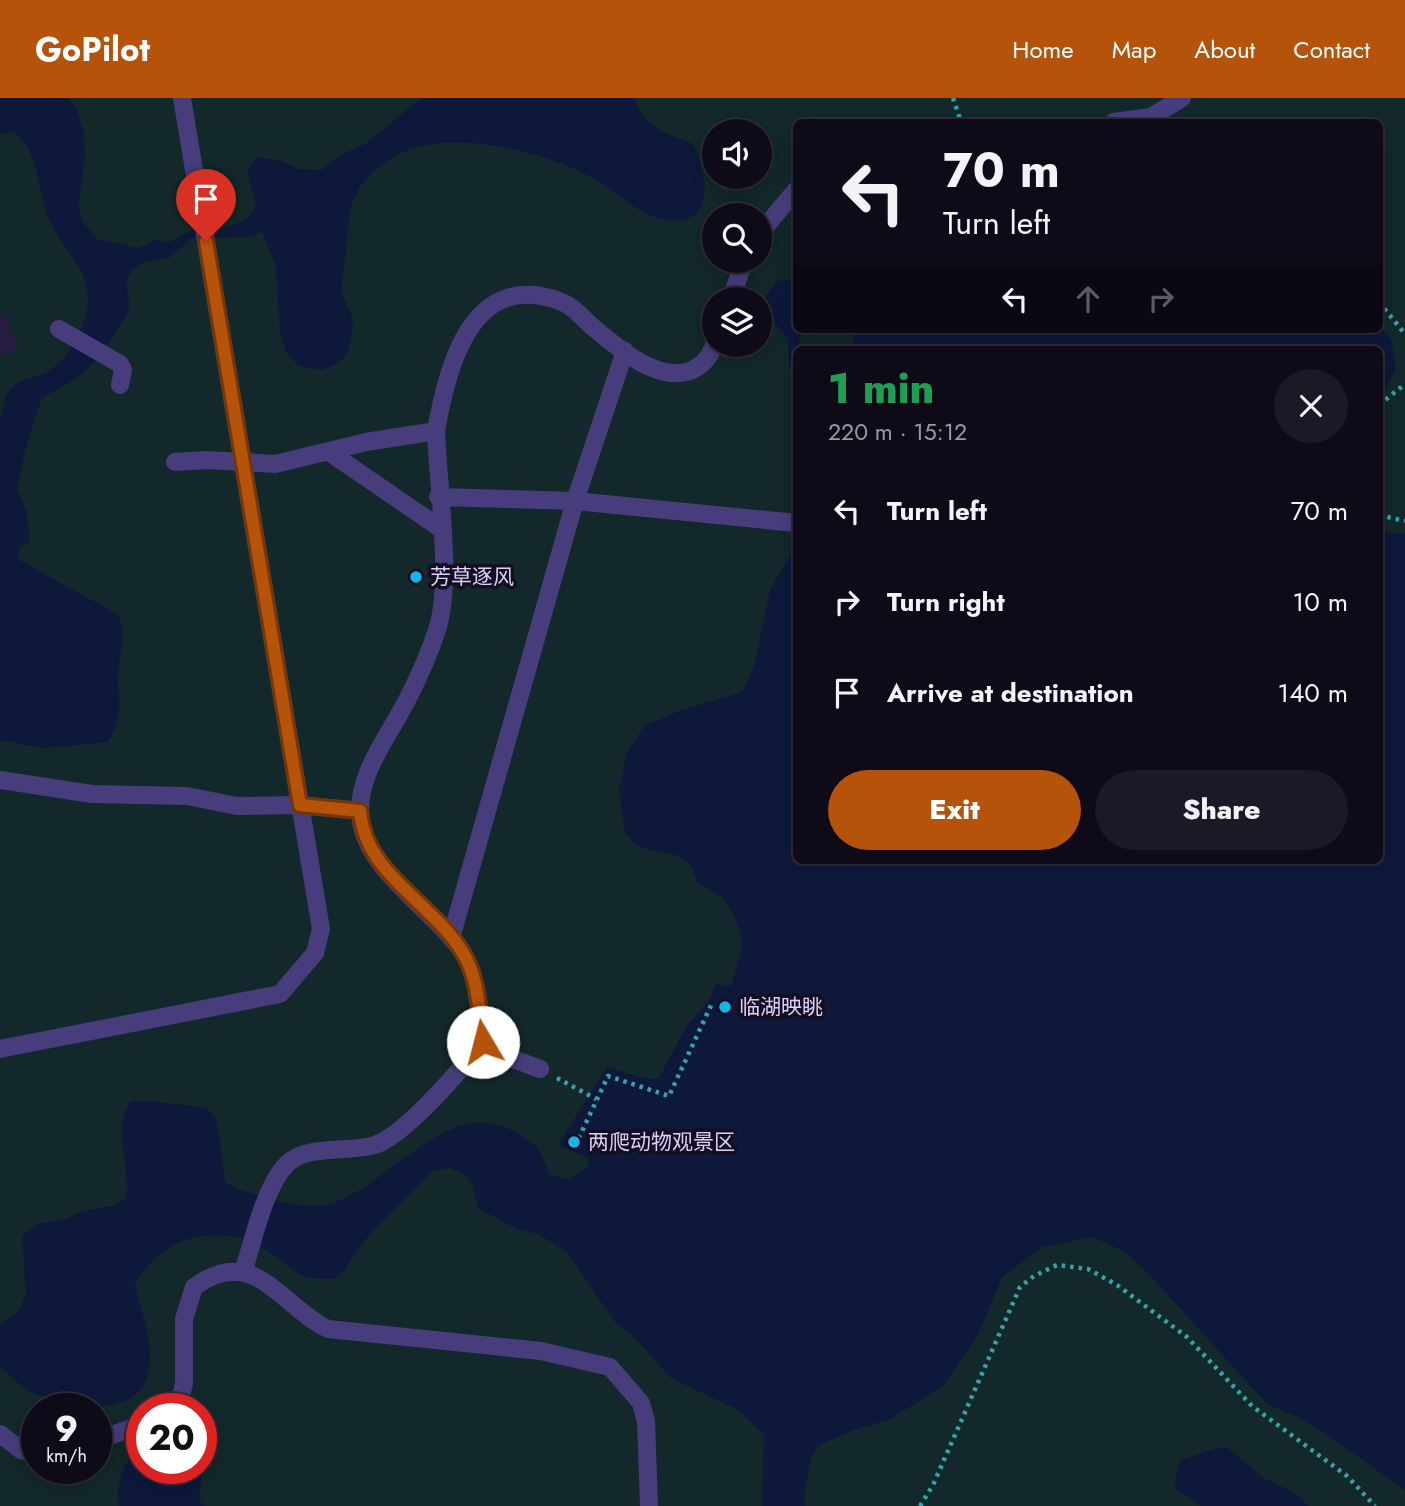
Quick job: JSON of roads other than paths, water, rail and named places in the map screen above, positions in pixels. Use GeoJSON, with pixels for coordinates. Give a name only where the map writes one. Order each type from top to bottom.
{"type":"FeatureCollection","features":[{"type":"Feature","properties":{"kind":"lane"},"geometry":{"type":"LineString","coordinates":[[0,1049],[280,994],[315,953],[321,929],[182,98]]}},
{"type":"Feature","properties":{"kind":"lane"},"geometry":{"type":"LineString","coordinates":[[1136,119],[1151,117],[1182,98]]}},
{"type":"Feature","properties":{"kind":"lane"},"geometry":{"type":"LineString","coordinates":[[772,219],[793,194]]}},
{"type":"Feature","properties":{"kind":"lane"},"geometry":{"type":"LineString","coordinates":[[540,1069],[500,1054],[483,1042],[472,972],[463,951],[373,852],[361,825],[360,811],[369,770],[407,702],[438,625],[444,591],[436,431],[454,357],[474,323],[496,301],[531,295],[559,300],[648,366],[683,373],[698,368],[709,357]]}},
{"type":"Feature","properties":{"kind":"lane"},"geometry":{"type":"LineString","coordinates":[[59,329],[110,357],[123,370],[120,385]]}},
{"type":"Feature","properties":{"kind":"lane"},"geometry":{"type":"LineString","coordinates":[[451,937],[575,501],[625,351]]}},
{"type":"Feature","properties":{"kind":"lane"},"geometry":{"type":"LineString","coordinates":[[176,462],[207,460],[275,464],[436,431]]}},
{"type":"Feature","properties":{"kind":"lane"},"geometry":{"type":"LineString","coordinates":[[329,452],[440,528]]}},
{"type":"Feature","properties":{"kind":"lane"},"geometry":{"type":"LineString","coordinates":[[438,497],[575,501],[793,523]]}},
{"type":"Feature","properties":{"kind":"lane"},"geometry":{"type":"LineString","coordinates":[[0,780],[92,794],[187,796],[237,806],[300,805],[360,811]]}},
{"type":"Feature","properties":{"kind":"lane"},"geometry":{"type":"LineString","coordinates":[[243,1273],[273,1186],[289,1161],[306,1154],[373,1145],[388,1139],[403,1127],[483,1042]]}},
{"type":"Feature","properties":{"kind":"lane"},"geometry":{"type":"LineString","coordinates":[[182,1393],[184,1384],[184,1319],[194,1287],[221,1273],[243,1273],[263,1279],[307,1318],[328,1329],[541,1350],[610,1367],[641,1403],[646,1421],[649,1506]]}},
{"type":"Feature","properties":{"kind":"lane"},"geometry":{"type":"LineString","coordinates":[[0,1434],[21,1450]]}},
{"type":"Feature","properties":{"kind":"water"},"geometry":{"type":"Polygon","coordinates":[[[0,98],[68,98],[76,108],[84,134],[85,158],[78,207],[82,221],[97,239],[138,248],[157,240],[169,242],[196,229],[218,230],[247,220],[256,206],[247,171],[257,157],[282,161],[298,169],[322,170],[341,154],[364,145],[419,100],[428,98],[634,98],[650,123],[664,133],[693,144],[702,170],[704,196],[701,207],[694,215],[682,220],[665,220],[640,210],[583,173],[539,156],[489,145],[465,143],[422,146],[400,154],[370,175],[356,194],[352,205],[342,290],[352,319],[352,335],[345,356],[323,370],[299,366],[286,352],[280,331],[276,266],[262,232],[246,237],[192,238],[169,258],[146,262],[132,269],[126,284],[130,308],[113,338],[84,372],[42,397],[25,451],[17,490],[26,510],[30,542],[19,548],[19,560],[117,614],[123,633],[118,673],[119,712],[108,742],[42,748],[0,740],[0,418],[11,388],[19,382],[41,375],[64,358],[83,324],[88,299],[85,278],[48,217],[28,149],[13,131],[0,135],[0,98]]]}},
{"type":"Feature","properties":{"kind":"water"},"geometry":{"type":"Polygon","coordinates":[[[777,281],[793,282],[793,333],[803,333],[798,346],[793,346],[793,365],[789,370],[788,339],[772,319],[772,288],[777,281]]]}},
{"type":"Feature","properties":{"kind":"water"},"geometry":{"type":"Polygon","coordinates":[[[1383,330],[1391,339],[1396,369],[1383,391],[1383,346],[1085,346],[1073,343],[1067,346],[853,346],[855,333],[1383,333],[1383,330]]]}},
{"type":"Feature","properties":{"kind":"water"},"geometry":{"type":"Polygon","coordinates":[[[1383,531],[1405,534],[1405,1490],[1326,1434],[1296,1416],[1268,1405],[1150,1275],[1124,1251],[1092,1237],[1042,1247],[1002,1277],[977,1337],[942,1387],[890,1419],[856,1429],[819,1445],[811,1459],[804,1493],[805,1506],[762,1506],[764,1435],[739,1410],[671,1378],[635,1338],[615,1322],[568,1253],[539,1234],[517,1229],[478,1208],[472,1184],[465,1174],[449,1168],[434,1170],[368,1236],[345,1269],[334,1279],[306,1276],[260,1246],[227,1236],[193,1238],[161,1253],[149,1264],[135,1284],[149,1337],[149,1370],[143,1386],[136,1393],[126,1393],[126,1400],[118,1404],[112,1405],[112,1393],[34,1393],[0,1366],[0,1324],[18,1312],[26,1295],[22,1236],[39,1223],[61,1221],[84,1211],[117,1205],[126,1198],[122,1125],[130,1102],[168,1103],[207,1110],[217,1122],[225,1182],[287,1203],[323,1206],[347,1197],[371,1183],[418,1148],[467,1124],[492,1124],[518,1134],[536,1146],[550,1175],[569,1179],[588,1168],[589,1158],[558,1145],[607,1067],[647,1079],[659,1078],[686,1027],[708,1002],[716,984],[731,986],[741,951],[741,935],[735,917],[722,897],[698,883],[690,864],[679,856],[637,846],[625,833],[619,791],[626,755],[644,726],[682,710],[743,692],[755,662],[770,590],[793,551],[793,864],[1383,864],[1383,531]]]}},
{"type":"Feature","properties":{"kind":"water"},"geometry":{"type":"Polygon","coordinates":[[[1217,1448],[1228,1448],[1265,1479],[1294,1492],[1308,1506],[1201,1506],[1178,1490],[1174,1483],[1181,1460],[1217,1448]]]}},
{"type":"Feature","properties":{"kind":"water"},"geometry":{"type":"Polygon","coordinates":[[[126,1465],[126,1484],[201,1484],[200,1503],[205,1506],[119,1506],[126,1465]]]}},
{"type":"Feature","properties":{"kind":"place","name":"芳草逐风"},"geometry":{"type":"Point","coordinates":[416,577]}},
{"type":"Feature","properties":{"kind":"place","name":"临湖映眺"},"geometry":{"type":"Point","coordinates":[725,1007]}},
{"type":"Feature","properties":{"kind":"place","name":"两爬动物观景区"},"geometry":{"type":"Point","coordinates":[574,1142]}}]}
